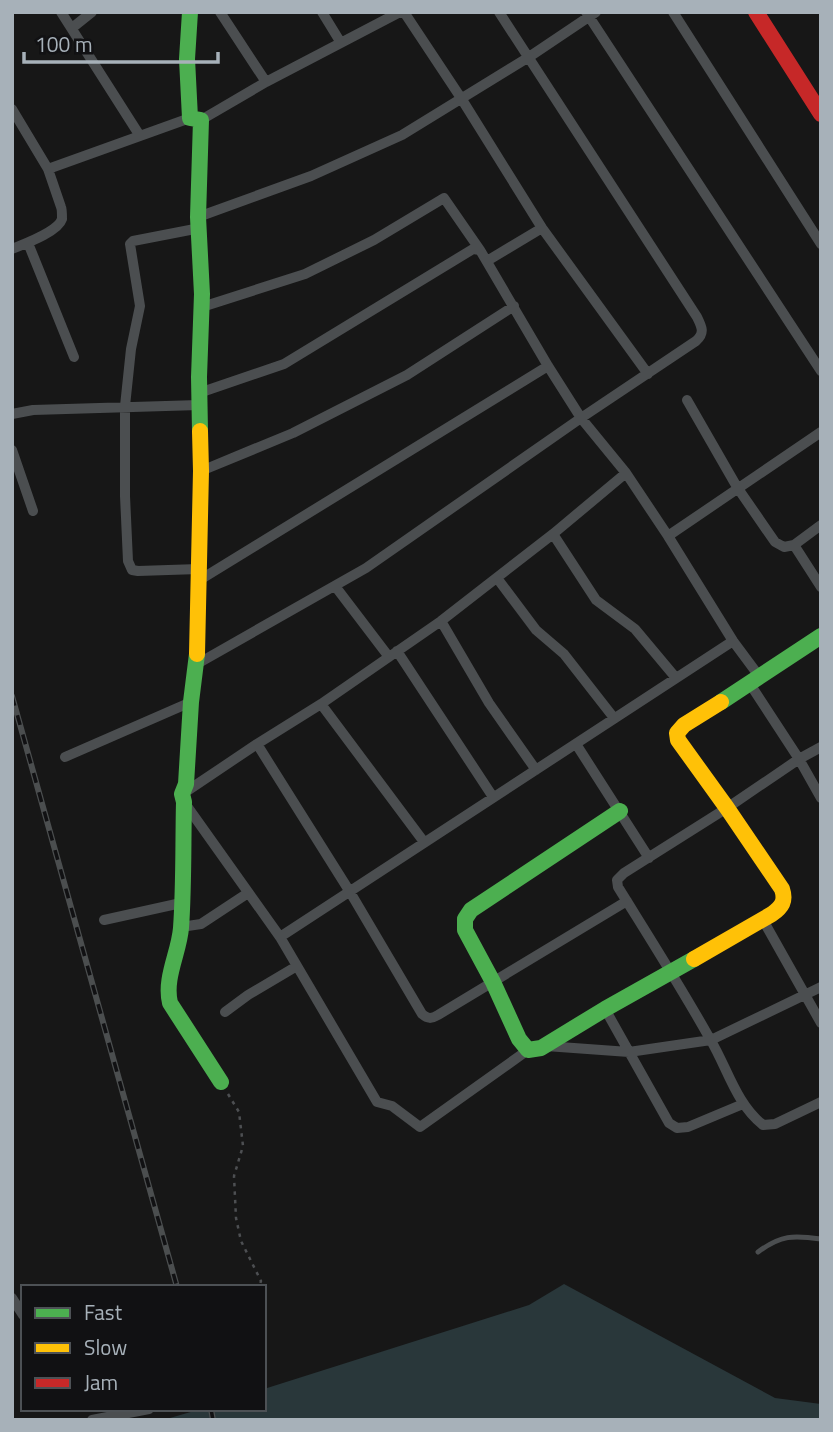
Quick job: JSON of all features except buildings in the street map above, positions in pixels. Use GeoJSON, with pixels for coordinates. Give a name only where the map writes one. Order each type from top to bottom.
{"type":"FeatureCollection","features":[{"type":"Feature","properties":{"kind":"street"},"geometry":{"type":"LineString","coordinates":[[61,12],[140,136]]}},
{"type":"Feature","properties":{"kind":"street"},"geometry":{"type":"LineString","coordinates":[[72,28],[92,12]]}},
{"type":"Feature","properties":{"kind":"street"},"geometry":{"type":"LineString","coordinates":[[190,12],[187,60],[195,119],[202,307],[197,664],[183,798],[181,927],[167,995],[221,1082]]}},
{"type":"Feature","properties":{"kind":"street"},"geometry":{"type":"LineString","coordinates":[[220,12],[266,82]]}},
{"type":"Feature","properties":{"kind":"street"},"geometry":{"type":"LineString","coordinates":[[323,12],[341,43]]}},
{"type":"Feature","properties":{"kind":"street"},"geometry":{"type":"LineString","coordinates":[[48,169],[195,119],[402,12],[461,98],[542,228],[648,374]]}},
{"type":"Feature","properties":{"kind":"street"},"geometry":{"type":"LineString","coordinates":[[197,664],[366,568],[701,336],[701,324],[499,12]]}},
{"type":"Feature","properties":{"kind":"street"},"geometry":{"type":"LineString","coordinates":[[673,12],[821,244]]}},
{"type":"Feature","properties":{"kind":"street"},"geometry":{"type":"LineString","coordinates":[[756,12],[821,114]]}},
{"type":"Feature","properties":{"kind":"street"},"geometry":{"type":"LineString","coordinates":[[548,366],[198,575],[138,571],[132,570],[130,566],[126,509],[125,406],[131,349],[140,306],[130,244],[199,223],[402,135],[528,57],[590,14],[821,371]]}},
{"type":"Feature","properties":{"kind":"street"},"geometry":{"type":"LineString","coordinates":[[12,109],[48,169],[61,207],[62,220],[50,231],[12,249]]}},
{"type":"Feature","properties":{"kind":"street"},"geometry":{"type":"LineString","coordinates":[[202,307],[305,274],[374,240],[444,198],[487,261],[581,418],[626,473],[668,536],[733,640],[821,798]]}},
{"type":"Feature","properties":{"kind":"street"},"geometry":{"type":"LineString","coordinates":[[487,261],[542,228]]}},
{"type":"Feature","properties":{"kind":"street"},"geometry":{"type":"LineString","coordinates":[[28,243],[74,357]]}},
{"type":"Feature","properties":{"kind":"street"},"geometry":{"type":"LineString","coordinates":[[12,414],[33,410],[199,399],[284,364],[473,249],[480,250]]}},
{"type":"Feature","properties":{"kind":"street"},"geometry":{"type":"LineString","coordinates":[[201,471],[293,433],[407,375],[514,306]]}},
{"type":"Feature","properties":{"kind":"street"},"geometry":{"type":"LineString","coordinates":[[687,400],[737,487],[775,542],[783,547],[794,545],[821,525]]}},
{"type":"Feature","properties":{"kind":"street"},"geometry":{"type":"LineString","coordinates":[[668,536],[821,432]]}},
{"type":"Feature","properties":{"kind":"street"},"geometry":{"type":"LineString","coordinates":[[12,450],[33,511]]}},
{"type":"Feature","properties":{"kind":"street"},"geometry":{"type":"LineString","coordinates":[[183,798],[257,744],[321,704],[441,621],[626,473]]}},
{"type":"Feature","properties":{"kind":"street"},"geometry":{"type":"LineString","coordinates":[[553,534],[596,600],[635,629],[676,678]]}},
{"type":"Feature","properties":{"kind":"street"},"geometry":{"type":"LineString","coordinates":[[794,545],[821,587]]}},
{"type":"Feature","properties":{"kind":"street"},"geometry":{"type":"LineString","coordinates":[[497,578],[536,630],[565,654],[614,718]]}},
{"type":"Feature","properties":{"kind":"street"},"geometry":{"type":"LineString","coordinates":[[335,586],[393,654],[493,797]]}},
{"type":"Feature","properties":{"kind":"street"},"geometry":{"type":"LineString","coordinates":[[441,621],[489,702],[536,770]]}},
{"type":"Feature","properties":{"kind":"street"},"geometry":{"type":"LineString","coordinates":[[183,798],[280,937],[377,1101],[392,1106],[419,1126],[528,1050],[545,1046],[763,920],[784,903],[786,896],[678,740],[677,733],[684,725],[821,636]]}},
{"type":"Feature","properties":{"kind":"street"},"geometry":{"type":"LineString","coordinates":[[280,937],[733,640]]}},
{"type":"Feature","properties":{"kind":"street"},"geometry":{"type":"LineString","coordinates":[[65,757],[191,702]]}},
{"type":"Feature","properties":{"kind":"street"},"geometry":{"type":"LineString","coordinates":[[321,704],[424,842]]}},
{"type":"Feature","properties":{"kind":"street"},"geometry":{"type":"LineString","coordinates":[[257,744],[426,1018],[438,1016],[626,901]]}},
{"type":"Feature","properties":{"kind":"street"},"geometry":{"type":"LineString","coordinates":[[576,744],[649,858]]}},
{"type":"Feature","properties":{"kind":"street"},"geometry":{"type":"LineString","coordinates":[[821,747],[617,880],[626,901],[711,1040],[743,1104],[755,1118],[763,1125],[775,1124],[821,1102]]}},
{"type":"Feature","properties":{"kind":"street"},"geometry":{"type":"LineString","coordinates":[[528,1050],[519,1039],[465,930],[466,916],[471,910],[620,811]]}},
{"type":"Feature","properties":{"kind":"street"},"geometry":{"type":"LineString","coordinates":[[181,927],[201,924],[248,893]]}},
{"type":"Feature","properties":{"kind":"street"},"geometry":{"type":"LineString","coordinates":[[104,920],[181,903]]}},
{"type":"Feature","properties":{"kind":"street"},"geometry":{"type":"LineString","coordinates":[[763,920],[821,1023]]}},
{"type":"Feature","properties":{"kind":"street"},"geometry":{"type":"LineString","coordinates":[[225,1012],[248,995],[298,966]]}},
{"type":"Feature","properties":{"kind":"street"},"geometry":{"type":"LineString","coordinates":[[545,1046],[629,1052],[711,1040],[821,987]]}},
{"type":"Feature","properties":{"kind":"street"},"geometry":{"type":"LineString","coordinates":[[605,1009],[669,1123],[677,1128],[688,1127],[743,1104]]}},
{"type":"Feature","properties":{"kind":"street"},"geometry":{"type":"LineString","coordinates":[[92,1420],[139,1411]]}},
{"type":"Feature","properties":{"kind":"lane"},"geometry":{"type":"LineString","coordinates":[[758,1252],[782,1238],[797,1236],[821,1239]]}},
{"type":"Feature","properties":{"kind":"path"},"geometry":{"type":"LineString","coordinates":[[221,1082],[239,1112],[243,1146],[234,1176],[236,1218],[241,1241],[261,1281],[260,1285]]}},
{"type":"Feature","properties":{"kind":"shaded area"},"geometry":{"type":"Polygon","coordinates":[[[564,1284],[775,1398],[821,1404],[821,1420],[163,1420],[194,1411],[266,1411],[266,1388],[529,1305],[564,1284]]]}},
{"type":"Feature","properties":{"kind":"railway"},"geometry":{"type":"LineString","coordinates":[[12,696],[176,1285]]}},
{"type":"Feature","properties":{"kind":"railway"},"geometry":{"type":"LineString","coordinates":[[211,1411],[213,1420]]}},
{"type":"Feature","properties":{"kind":"traffic: fast"},"geometry":{"type":"LineString","coordinates":[[190,12],[187,59],[190,118],[201,120],[198,217],[202,294],[200,431]]}},
{"type":"Feature","properties":{"kind":"traffic: fast"},"geometry":{"type":"LineString","coordinates":[[721,702],[821,636]]}},
{"type":"Feature","properties":{"kind":"traffic: fast"},"geometry":{"type":"LineString","coordinates":[[197,654],[186,784],[182,794],[181,928],[170,975],[169,994],[170,1003],[221,1082]]}},
{"type":"Feature","properties":{"kind":"traffic: fast"},"geometry":{"type":"LineString","coordinates":[[620,811],[471,910],[465,919],[465,930],[519,1039],[528,1050],[541,1048],[694,959]]}},
{"type":"Feature","properties":{"kind":"traffic: slow"},"geometry":{"type":"LineString","coordinates":[[197,654],[200,431]]}},
{"type":"Feature","properties":{"kind":"traffic: slow"},"geometry":{"type":"LineString","coordinates":[[694,959],[772,914],[781,906],[783,900],[782,889],[678,740],[677,733],[684,725],[721,702]]}},
{"type":"Feature","properties":{"kind":"traffic: jam"},"geometry":{"type":"LineString","coordinates":[[756,12],[821,114]]}}]}
